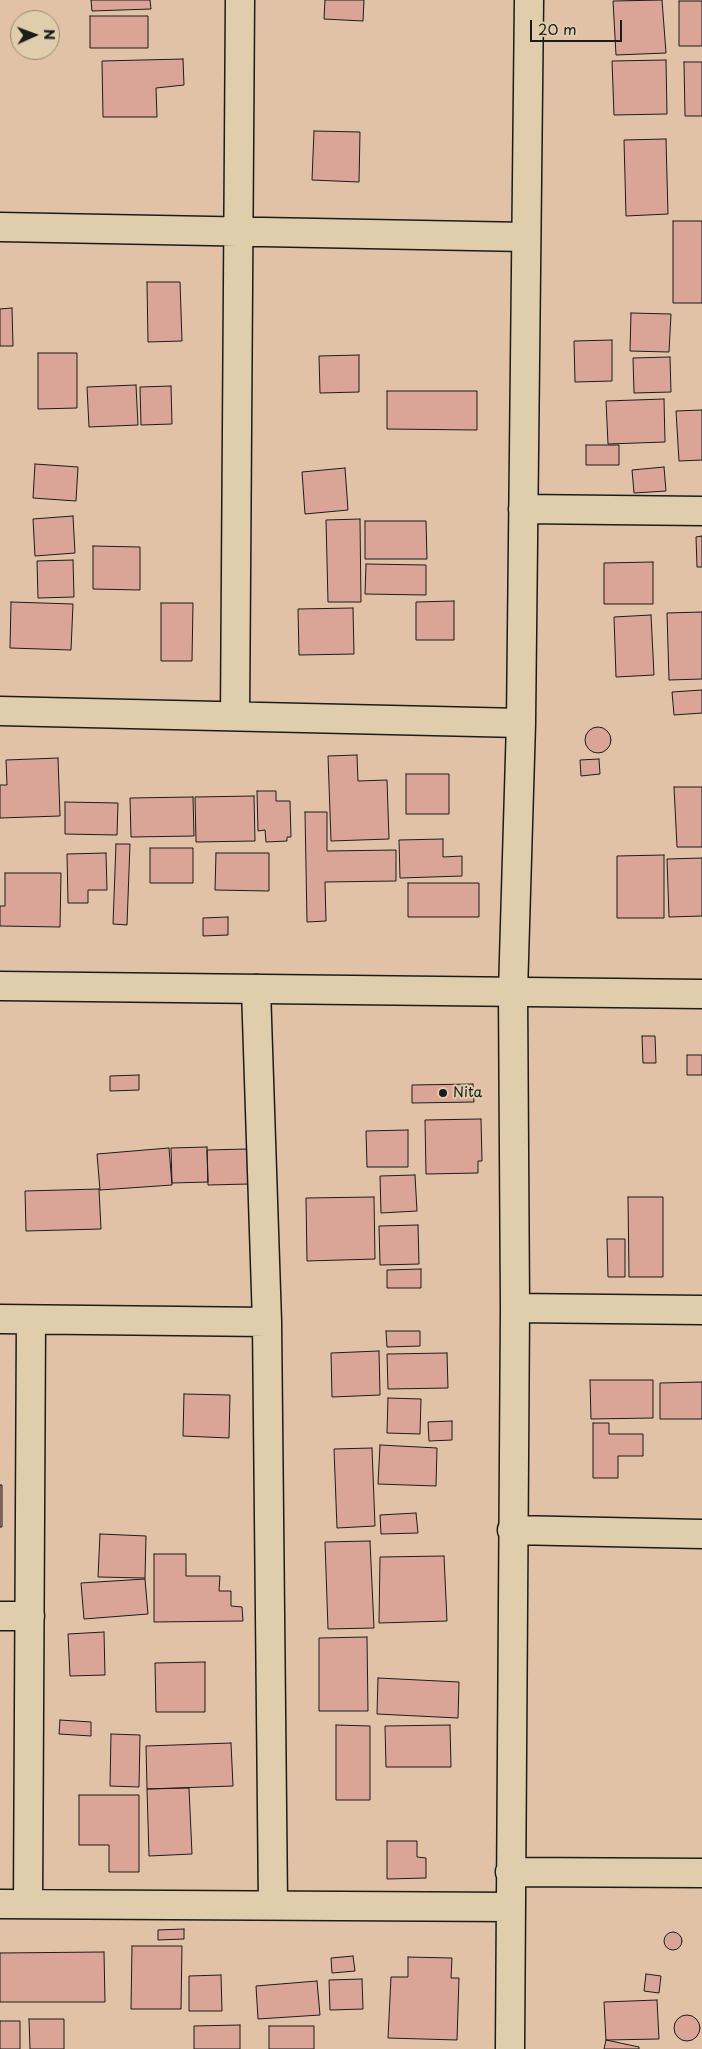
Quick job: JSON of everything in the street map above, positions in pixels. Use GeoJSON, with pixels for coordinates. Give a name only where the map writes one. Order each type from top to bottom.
{"type":"FeatureCollection","features":[{"type":"Feature","properties":{"kind":"street"},"geometry":{"type":"LineString","coordinates":[[235,716],[240,0]]}},
{"type":"Feature","properties":{"kind":"street"},"geometry":{"type":"LineString","coordinates":[[510,2049],[514,1308],[513,992],[521,724],[529,0]]}},
{"type":"Feature","properties":{"kind":"street"},"geometry":{"type":"LineString","coordinates":[[0,227],[526,237]]}},
{"type":"Feature","properties":{"kind":"street"},"geometry":{"type":"LineString","coordinates":[[523,509],[702,512]]}},
{"type":"Feature","properties":{"kind":"street"},"geometry":{"type":"LineString","coordinates":[[0,711],[521,724]]}},
{"type":"Feature","properties":{"kind":"street"},"geometry":{"type":"LineString","coordinates":[[0,986],[702,994]]}},
{"type":"Feature","properties":{"kind":"street"},"geometry":{"type":"LineString","coordinates":[[256,989],[267,1322],[273,1905]]}},
{"type":"Feature","properties":{"kind":"street"},"geometry":{"type":"LineString","coordinates":[[514,1308],[702,1310]]}},
{"type":"Feature","properties":{"kind":"street"},"geometry":{"type":"LineString","coordinates":[[0,1319],[267,1322]]}},
{"type":"Feature","properties":{"kind":"street"},"geometry":{"type":"LineString","coordinates":[[28,1904],[32,1320]]}},
{"type":"Feature","properties":{"kind":"street"},"geometry":{"type":"LineString","coordinates":[[512,1530],[702,1534]]}},
{"type":"Feature","properties":{"kind":"street"},"geometry":{"type":"LineString","coordinates":[[0,1616],[30,1616]]}},
{"type":"Feature","properties":{"kind":"street"},"geometry":{"type":"LineString","coordinates":[[510,1872],[702,1873]]}},
{"type":"Feature","properties":{"kind":"street"},"geometry":{"type":"LineString","coordinates":[[0,1904],[510,1907]]}},
{"type":"Feature","properties":{"kind":"building"},"geometry":{"type":"Polygon","coordinates":[[[91,0],[150,0],[151,9],[92,11],[91,0]]]}},
{"type":"Feature","properties":{"kind":"building"},"geometry":{"type":"Polygon","coordinates":[[[325,0],[364,0],[363,21],[324,19],[325,0]]]}},
{"type":"Feature","properties":{"kind":"building"},"geometry":{"type":"Polygon","coordinates":[[[662,0],[666,53],[616,55],[613,1],[662,0]]]}},
{"type":"Feature","properties":{"kind":"building"},"geometry":{"type":"Polygon","coordinates":[[[679,1],[702,1],[702,46],[679,46],[679,1]]]}},
{"type":"Feature","properties":{"kind":"building"},"geometry":{"type":"Polygon","coordinates":[[[90,16],[148,16],[148,48],[90,48],[90,16]]]}},
{"type":"Feature","properties":{"kind":"building"},"geometry":{"type":"Polygon","coordinates":[[[183,59],[184,85],[156,88],[157,117],[103,117],[102,61],[183,59]]]}},
{"type":"Feature","properties":{"kind":"building"},"geometry":{"type":"Polygon","coordinates":[[[666,60],[667,114],[614,115],[612,61],[666,60]]]}},
{"type":"Feature","properties":{"kind":"building"},"geometry":{"type":"Polygon","coordinates":[[[684,62],[702,62],[702,116],[685,116],[684,62]]]}},
{"type":"Feature","properties":{"kind":"building"},"geometry":{"type":"Polygon","coordinates":[[[314,131],[360,132],[359,182],[312,180],[314,131]]]}},
{"type":"Feature","properties":{"kind":"building"},"geometry":{"type":"Polygon","coordinates":[[[666,139],[668,214],[626,216],[624,140],[666,139]]]}},
{"type":"Feature","properties":{"kind":"building"},"geometry":{"type":"Polygon","coordinates":[[[673,221],[702,221],[702,303],[673,303],[673,221]]]}},
{"type":"Feature","properties":{"kind":"building"},"geometry":{"type":"Polygon","coordinates":[[[147,282],[180,282],[182,341],[148,342],[147,282]]]}},
{"type":"Feature","properties":{"kind":"building"},"geometry":{"type":"Polygon","coordinates":[[[12,308],[13,346],[0,346],[0,309],[12,308]]]}},
{"type":"Feature","properties":{"kind":"building"},"geometry":{"type":"Polygon","coordinates":[[[631,313],[671,314],[669,352],[630,351],[631,313]]]}},
{"type":"Feature","properties":{"kind":"building"},"geometry":{"type":"Polygon","coordinates":[[[612,340],[612,381],[575,382],[574,341],[612,340]]]}},
{"type":"Feature","properties":{"kind":"building"},"geometry":{"type":"Polygon","coordinates":[[[38,353],[77,353],[77,408],[38,409],[38,353]]]}},
{"type":"Feature","properties":{"kind":"building"},"geometry":{"type":"Polygon","coordinates":[[[359,355],[359,392],[320,393],[319,356],[359,355]]]}},
{"type":"Feature","properties":{"kind":"building"},"geometry":{"type":"Polygon","coordinates":[[[670,357],[671,392],[634,393],[633,358],[670,357]]]}},
{"type":"Feature","properties":{"kind":"building"},"geometry":{"type":"Polygon","coordinates":[[[136,385],[138,425],[89,427],[87,387],[136,385]]]}},
{"type":"Feature","properties":{"kind":"building"},"geometry":{"type":"Polygon","coordinates":[[[171,386],[172,424],[141,425],[140,387],[171,386]]]}},
{"type":"Feature","properties":{"kind":"building"},"geometry":{"type":"Polygon","coordinates":[[[387,391],[477,391],[477,430],[387,429],[387,391]]]}},
{"type":"Feature","properties":{"kind":"building"},"geometry":{"type":"Polygon","coordinates":[[[664,399],[665,442],[608,444],[606,401],[664,399]]]}},
{"type":"Feature","properties":{"kind":"building"},"geometry":{"type":"Polygon","coordinates":[[[702,410],[702,460],[679,461],[676,411],[702,410]]]}},
{"type":"Feature","properties":{"kind":"building"},"geometry":{"type":"Polygon","coordinates":[[[586,445],[619,445],[619,465],[586,465],[586,445]]]}},
{"type":"Feature","properties":{"kind":"building"},"geometry":{"type":"Polygon","coordinates":[[[35,464],[78,467],[76,501],[33,498],[35,464]]]}},
{"type":"Feature","properties":{"kind":"building"},"geometry":{"type":"Polygon","coordinates":[[[664,467],[666,491],[634,493],[632,470],[664,467]]]}},
{"type":"Feature","properties":{"kind":"building"},"geometry":{"type":"Polygon","coordinates":[[[345,468],[348,510],[305,514],[302,472],[345,468]]]}},
{"type":"Feature","properties":{"kind":"building"},"geometry":{"type":"Polygon","coordinates":[[[73,516],[75,553],[35,556],[33,519],[73,516]]]}},
{"type":"Feature","properties":{"kind":"building"},"geometry":{"type":"Polygon","coordinates":[[[360,519],[361,602],[328,602],[326,520],[360,519]]]}},
{"type":"Feature","properties":{"kind":"building"},"geometry":{"type":"Polygon","coordinates":[[[365,521],[426,521],[427,559],[365,559],[365,521]]]}},
{"type":"Feature","properties":{"kind":"building"},"geometry":{"type":"Polygon","coordinates":[[[702,536],[702,567],[697,567],[696,537],[702,536]]]}},
{"type":"Feature","properties":{"kind":"building"},"geometry":{"type":"Polygon","coordinates":[[[93,546],[140,547],[140,590],[93,589],[93,546]]]}},
{"type":"Feature","properties":{"kind":"building"},"geometry":{"type":"Polygon","coordinates":[[[73,560],[74,597],[38,598],[37,561],[73,560]]]}},
{"type":"Feature","properties":{"kind":"building"},"geometry":{"type":"Polygon","coordinates":[[[653,562],[653,604],[604,604],[604,563],[653,562]]]}},
{"type":"Feature","properties":{"kind":"building"},"geometry":{"type":"Polygon","coordinates":[[[366,564],[426,565],[426,595],[365,594],[366,564]]]}},
{"type":"Feature","properties":{"kind":"building"},"geometry":{"type":"Polygon","coordinates":[[[454,601],[454,640],[416,640],[416,602],[454,601]]]}},
{"type":"Feature","properties":{"kind":"building"},"geometry":{"type":"Polygon","coordinates":[[[11,602],[73,604],[71,650],[10,648],[11,602]]]}},
{"type":"Feature","properties":{"kind":"building"},"geometry":{"type":"Polygon","coordinates":[[[161,603],[193,603],[192,661],[161,661],[161,603]]]}},
{"type":"Feature","properties":{"kind":"building"},"geometry":{"type":"Polygon","coordinates":[[[353,608],[354,654],[299,655],[298,609],[353,608]]]}},
{"type":"Feature","properties":{"kind":"building"},"geometry":{"type":"Polygon","coordinates":[[[702,612],[702,679],[669,680],[667,613],[702,612]]]}},
{"type":"Feature","properties":{"kind":"building"},"geometry":{"type":"Polygon","coordinates":[[[651,615],[654,675],[616,677],[614,617],[651,615]]]}},
{"type":"Feature","properties":{"kind":"building"},"geometry":{"type":"Polygon","coordinates":[[[702,690],[702,713],[674,715],[672,692],[702,690]]]}},
{"type":"Feature","properties":{"kind":"building"},"geometry":{"type":"Polygon","coordinates":[[[598,727],[607,731],[611,740],[607,749],[598,753],[589,749],[585,740],[589,731],[598,727]]]}},
{"type":"Feature","properties":{"kind":"building"},"geometry":{"type":"Polygon","coordinates":[[[357,755],[358,781],[387,780],[389,839],[331,841],[328,756],[357,755]]]}},
{"type":"Feature","properties":{"kind":"building"},"geometry":{"type":"Polygon","coordinates":[[[58,758],[60,816],[0,818],[0,785],[7,785],[6,760],[58,758]]]}},
{"type":"Feature","properties":{"kind":"building"},"geometry":{"type":"Polygon","coordinates":[[[599,759],[600,774],[581,776],[580,760],[599,759]]]}},
{"type":"Feature","properties":{"kind":"building"},"geometry":{"type":"Polygon","coordinates":[[[406,774],[449,774],[449,814],[406,814],[406,774]]]}},
{"type":"Feature","properties":{"kind":"building"},"geometry":{"type":"Polygon","coordinates":[[[674,787],[702,787],[702,847],[677,847],[674,787]]]}},
{"type":"Feature","properties":{"kind":"building"},"geometry":{"type":"Polygon","coordinates":[[[257,791],[276,791],[276,801],[290,801],[291,837],[287,837],[287,841],[266,842],[265,830],[258,831],[257,791]]]}},
{"type":"Feature","properties":{"kind":"building"},"geometry":{"type":"Polygon","coordinates":[[[254,796],[255,841],[196,842],[195,797],[254,796]]]}},
{"type":"Feature","properties":{"kind":"building"},"geometry":{"type":"Polygon","coordinates":[[[193,797],[194,836],[131,837],[130,798],[193,797]]]}},
{"type":"Feature","properties":{"kind":"building"},"geometry":{"type":"Polygon","coordinates":[[[65,802],[118,803],[117,835],[65,834],[65,802]]]}},
{"type":"Feature","properties":{"kind":"building"},"geometry":{"type":"Polygon","coordinates":[[[305,812],[327,812],[327,851],[396,850],[396,881],[325,882],[326,921],[307,922],[305,812]]]}},
{"type":"Feature","properties":{"kind":"building"},"geometry":{"type":"Polygon","coordinates":[[[443,839],[443,857],[462,856],[462,876],[400,878],[399,840],[443,839]]]}},
{"type":"Feature","properties":{"kind":"building"},"geometry":{"type":"Polygon","coordinates":[[[116,844],[130,844],[127,925],[113,924],[116,844]]]}},
{"type":"Feature","properties":{"kind":"building"},"geometry":{"type":"Polygon","coordinates":[[[150,848],[193,848],[193,883],[150,883],[150,848]]]}},
{"type":"Feature","properties":{"kind":"building"},"geometry":{"type":"Polygon","coordinates":[[[106,853],[107,890],[88,890],[88,903],[68,903],[67,854],[106,853]]]}},
{"type":"Feature","properties":{"kind":"building"},"geometry":{"type":"Polygon","coordinates":[[[216,853],[269,853],[269,891],[215,890],[216,853]]]}},
{"type":"Feature","properties":{"kind":"building"},"geometry":{"type":"Polygon","coordinates":[[[664,855],[664,918],[617,918],[617,856],[664,855]]]}},
{"type":"Feature","properties":{"kind":"building"},"geometry":{"type":"Polygon","coordinates":[[[702,858],[702,916],[669,917],[667,859],[702,858]]]}},
{"type":"Feature","properties":{"kind":"building"},"geometry":{"type":"Polygon","coordinates":[[[5,873],[61,873],[60,927],[0,926],[0,906],[5,906],[5,873]]]}},
{"type":"Feature","properties":{"kind":"building"},"geometry":{"type":"Polygon","coordinates":[[[408,883],[479,883],[479,917],[408,917],[408,883]]]}},
{"type":"Feature","properties":{"kind":"building"},"geometry":{"type":"Polygon","coordinates":[[[228,917],[228,935],[203,936],[203,918],[228,917]]]}},
{"type":"Feature","properties":{"kind":"building"},"geometry":{"type":"Polygon","coordinates":[[[642,1036],[655,1036],[656,1063],[643,1063],[642,1036]]]}},
{"type":"Feature","properties":{"kind":"building"},"geometry":{"type":"Polygon","coordinates":[[[687,1055],[702,1055],[702,1075],[687,1075],[687,1055]]]}},
{"type":"Feature","properties":{"kind":"building"},"geometry":{"type":"Polygon","coordinates":[[[139,1075],[139,1090],[110,1091],[110,1076],[139,1075]]]}},
{"type":"Feature","properties":{"kind":"building","name":"Nita"},"geometry":{"type":"Polygon","coordinates":[[[473,1084],[474,1102],[412,1103],[412,1085],[473,1084]]]}},
{"type":"Feature","properties":{"kind":"building"},"geometry":{"type":"Polygon","coordinates":[[[481,1119],[482,1161],[478,1161],[478,1173],[426,1174],[425,1120],[481,1119]]]}},
{"type":"Feature","properties":{"kind":"building"},"geometry":{"type":"Polygon","coordinates":[[[408,1130],[408,1167],[367,1167],[366,1131],[408,1130]]]}},
{"type":"Feature","properties":{"kind":"building"},"geometry":{"type":"Polygon","coordinates":[[[207,1147],[208,1182],[172,1183],[171,1148],[207,1147]]]}},
{"type":"Feature","properties":{"kind":"building"},"geometry":{"type":"Polygon","coordinates":[[[169,1148],[172,1185],[100,1190],[97,1154],[169,1148]]]}},
{"type":"Feature","properties":{"kind":"building"},"geometry":{"type":"Polygon","coordinates":[[[248,1149],[249,1184],[208,1185],[207,1150],[248,1149]]]}},
{"type":"Feature","properties":{"kind":"building"},"geometry":{"type":"Polygon","coordinates":[[[415,1175],[417,1211],[381,1213],[380,1176],[415,1175]]]}},
{"type":"Feature","properties":{"kind":"building"},"geometry":{"type":"Polygon","coordinates":[[[99,1189],[101,1229],[26,1231],[25,1191],[99,1189]]]}},
{"type":"Feature","properties":{"kind":"building"},"geometry":{"type":"Polygon","coordinates":[[[374,1197],[375,1259],[307,1261],[306,1198],[374,1197]]]}},
{"type":"Feature","properties":{"kind":"building"},"geometry":{"type":"Polygon","coordinates":[[[628,1197],[663,1197],[663,1277],[629,1277],[628,1197]]]}},
{"type":"Feature","properties":{"kind":"building"},"geometry":{"type":"Polygon","coordinates":[[[418,1225],[419,1264],[380,1265],[379,1226],[418,1225]]]}},
{"type":"Feature","properties":{"kind":"building"},"geometry":{"type":"Polygon","coordinates":[[[607,1239],[625,1239],[625,1277],[608,1277],[607,1239]]]}},
{"type":"Feature","properties":{"kind":"building"},"geometry":{"type":"Polygon","coordinates":[[[421,1269],[421,1288],[387,1288],[387,1270],[421,1269]]]}},
{"type":"Feature","properties":{"kind":"building"},"geometry":{"type":"Polygon","coordinates":[[[386,1331],[420,1331],[420,1346],[387,1347],[386,1331]]]}},
{"type":"Feature","properties":{"kind":"building"},"geometry":{"type":"Polygon","coordinates":[[[379,1351],[380,1395],[332,1397],[331,1353],[379,1351]]]}},
{"type":"Feature","properties":{"kind":"building"},"geometry":{"type":"Polygon","coordinates":[[[447,1353],[448,1388],[388,1389],[387,1354],[447,1353]]]}},
{"type":"Feature","properties":{"kind":"building"},"geometry":{"type":"Polygon","coordinates":[[[590,1380],[653,1380],[653,1418],[591,1419],[590,1380]]]}},
{"type":"Feature","properties":{"kind":"building"},"geometry":{"type":"Polygon","coordinates":[[[702,1382],[702,1419],[660,1419],[660,1383],[702,1382]]]}},
{"type":"Feature","properties":{"kind":"building"},"geometry":{"type":"Polygon","coordinates":[[[184,1394],[230,1395],[229,1438],[183,1436],[184,1394]]]}},
{"type":"Feature","properties":{"kind":"building"},"geometry":{"type":"Polygon","coordinates":[[[388,1398],[421,1399],[420,1434],[387,1433],[388,1398]]]}},
{"type":"Feature","properties":{"kind":"building"},"geometry":{"type":"Polygon","coordinates":[[[452,1421],[452,1440],[429,1441],[428,1422],[452,1421]]]}},
{"type":"Feature","properties":{"kind":"building"},"geometry":{"type":"Polygon","coordinates":[[[593,1423],[609,1423],[609,1434],[643,1434],[643,1456],[618,1456],[618,1478],[593,1478],[593,1423]]]}},
{"type":"Feature","properties":{"kind":"building"},"geometry":{"type":"Polygon","coordinates":[[[380,1445],[437,1448],[436,1486],[378,1484],[380,1445]]]}},
{"type":"Feature","properties":{"kind":"building"},"geometry":{"type":"Polygon","coordinates":[[[372,1448],[375,1526],[337,1528],[334,1449],[372,1448]]]}},
{"type":"Feature","properties":{"kind":"building"},"geometry":{"type":"Polygon","coordinates":[[[0,1485],[2,1485],[2,1527],[0,1527],[0,1485]]]}},
{"type":"Feature","properties":{"kind":"building"},"geometry":{"type":"Polygon","coordinates":[[[416,1513],[418,1533],[381,1534],[380,1515],[416,1513]]]}},
{"type":"Feature","properties":{"kind":"building"},"geometry":{"type":"Polygon","coordinates":[[[100,1534],[146,1536],[145,1578],[98,1577],[100,1534]]]}},
{"type":"Feature","properties":{"kind":"building"},"geometry":{"type":"Polygon","coordinates":[[[370,1541],[374,1628],[328,1629],[325,1542],[370,1541]]]}},
{"type":"Feature","properties":{"kind":"building"},"geometry":{"type":"Polygon","coordinates":[[[154,1554],[186,1554],[186,1576],[220,1576],[219,1591],[231,1591],[231,1606],[242,1607],[243,1621],[154,1622],[154,1554]]]}},
{"type":"Feature","properties":{"kind":"building"},"geometry":{"type":"Polygon","coordinates":[[[444,1556],[447,1621],[379,1623],[380,1557],[444,1556]]]}},
{"type":"Feature","properties":{"kind":"building"},"geometry":{"type":"Polygon","coordinates":[[[145,1579],[148,1614],[84,1619],[81,1583],[145,1579]]]}},
{"type":"Feature","properties":{"kind":"building"},"geometry":{"type":"Polygon","coordinates":[[[104,1632],[105,1675],[70,1676],[68,1634],[104,1632]]]}},
{"type":"Feature","properties":{"kind":"building"},"geometry":{"type":"Polygon","coordinates":[[[367,1637],[368,1711],[319,1711],[319,1638],[367,1637]]]}},
{"type":"Feature","properties":{"kind":"building"},"geometry":{"type":"Polygon","coordinates":[[[205,1662],[205,1712],[156,1712],[155,1663],[205,1662]]]}},
{"type":"Feature","properties":{"kind":"building"},"geometry":{"type":"Polygon","coordinates":[[[378,1678],[459,1682],[458,1718],[377,1714],[378,1678]]]}},
{"type":"Feature","properties":{"kind":"building"},"geometry":{"type":"Polygon","coordinates":[[[60,1720],[91,1722],[91,1736],[59,1734],[60,1720]]]}},
{"type":"Feature","properties":{"kind":"building"},"geometry":{"type":"Polygon","coordinates":[[[336,1725],[370,1726],[370,1800],[336,1800],[336,1725]]]}},
{"type":"Feature","properties":{"kind":"building"},"geometry":{"type":"Polygon","coordinates":[[[450,1725],[451,1767],[386,1767],[385,1726],[450,1725]]]}},
{"type":"Feature","properties":{"kind":"building"},"geometry":{"type":"Polygon","coordinates":[[[111,1734],[140,1735],[139,1787],[110,1786],[111,1734]]]}},
{"type":"Feature","properties":{"kind":"building"},"geometry":{"type":"Polygon","coordinates":[[[231,1743],[233,1786],[147,1789],[146,1746],[231,1743]]]}},
{"type":"Feature","properties":{"kind":"building"},"geometry":{"type":"Polygon","coordinates":[[[189,1788],[192,1854],[149,1856],[147,1789],[189,1788]]]}},
{"type":"Feature","properties":{"kind":"building"},"geometry":{"type":"Polygon","coordinates":[[[79,1795],[139,1795],[139,1872],[109,1872],[109,1845],[79,1845],[79,1795]]]}},
{"type":"Feature","properties":{"kind":"building"},"geometry":{"type":"Polygon","coordinates":[[[387,1841],[417,1841],[417,1857],[426,1858],[426,1878],[387,1879],[387,1841]]]}},
{"type":"Feature","properties":{"kind":"building"},"geometry":{"type":"Polygon","coordinates":[[[184,1929],[184,1939],[158,1940],[158,1930],[184,1929]]]}},
{"type":"Feature","properties":{"kind":"building"},"geometry":{"type":"Polygon","coordinates":[[[673,1932],[679,1935],[682,1941],[679,1947],[673,1950],[667,1947],[664,1941],[667,1935],[673,1932]]]}},
{"type":"Feature","properties":{"kind":"building"},"geometry":{"type":"Polygon","coordinates":[[[132,1946],[182,1946],[181,2009],[131,2009],[132,1946]]]}},
{"type":"Feature","properties":{"kind":"building"},"geometry":{"type":"Polygon","coordinates":[[[104,1952],[105,2002],[0,2002],[0,1953],[104,1952]]]}},
{"type":"Feature","properties":{"kind":"building"},"geometry":{"type":"Polygon","coordinates":[[[353,1956],[355,1971],[332,1973],[331,1958],[353,1956]]]}},
{"type":"Feature","properties":{"kind":"building"},"geometry":{"type":"Polygon","coordinates":[[[408,1957],[452,1958],[451,1978],[459,1978],[457,2040],[388,2038],[391,1977],[408,1977],[408,1957]]]}},
{"type":"Feature","properties":{"kind":"building"},"geometry":{"type":"Polygon","coordinates":[[[646,1974],[661,1976],[659,1993],[644,1991],[646,1974]]]}},
{"type":"Feature","properties":{"kind":"building"},"geometry":{"type":"Polygon","coordinates":[[[221,1975],[222,2011],[189,2011],[189,1976],[221,1975]]]}},
{"type":"Feature","properties":{"kind":"building"},"geometry":{"type":"Polygon","coordinates":[[[362,1979],[363,2009],[330,2010],[329,1980],[362,1979]]]}},
{"type":"Feature","properties":{"kind":"building"},"geometry":{"type":"Polygon","coordinates":[[[317,1981],[320,2015],[258,2019],[256,1986],[317,1981]]]}},
{"type":"Feature","properties":{"kind":"building"},"geometry":{"type":"Polygon","coordinates":[[[657,2000],[659,2039],[606,2040],[604,2002],[657,2000]]]}},
{"type":"Feature","properties":{"kind":"building"},"geometry":{"type":"Polygon","coordinates":[[[687,2015],[696,2019],[700,2028],[696,2037],[687,2041],[678,2037],[674,2028],[678,2019],[687,2015]]]}},
{"type":"Feature","properties":{"kind":"building"},"geometry":{"type":"Polygon","coordinates":[[[29,2019],[64,2019],[64,2049],[30,2049],[29,2019]]]}},
{"type":"Feature","properties":{"kind":"building"},"geometry":{"type":"Polygon","coordinates":[[[0,2021],[20,2021],[20,2049],[0,2049],[0,2021]]]}},
{"type":"Feature","properties":{"kind":"building"},"geometry":{"type":"Polygon","coordinates":[[[240,2025],[240,2049],[194,2049],[194,2026],[240,2025]]]}},
{"type":"Feature","properties":{"kind":"building"},"geometry":{"type":"Polygon","coordinates":[[[269,2026],[314,2026],[314,2049],[269,2049],[269,2026]]]}},
{"type":"Feature","properties":{"kind":"building"},"geometry":{"type":"Polygon","coordinates":[[[606,2040],[639,2047],[639,2049],[604,2049],[606,2040]]]}},
{"type":"Feature","properties":{"kind":"place","name":"Nita"},"geometry":{"type":"Point","coordinates":[443,1093]}}]}
